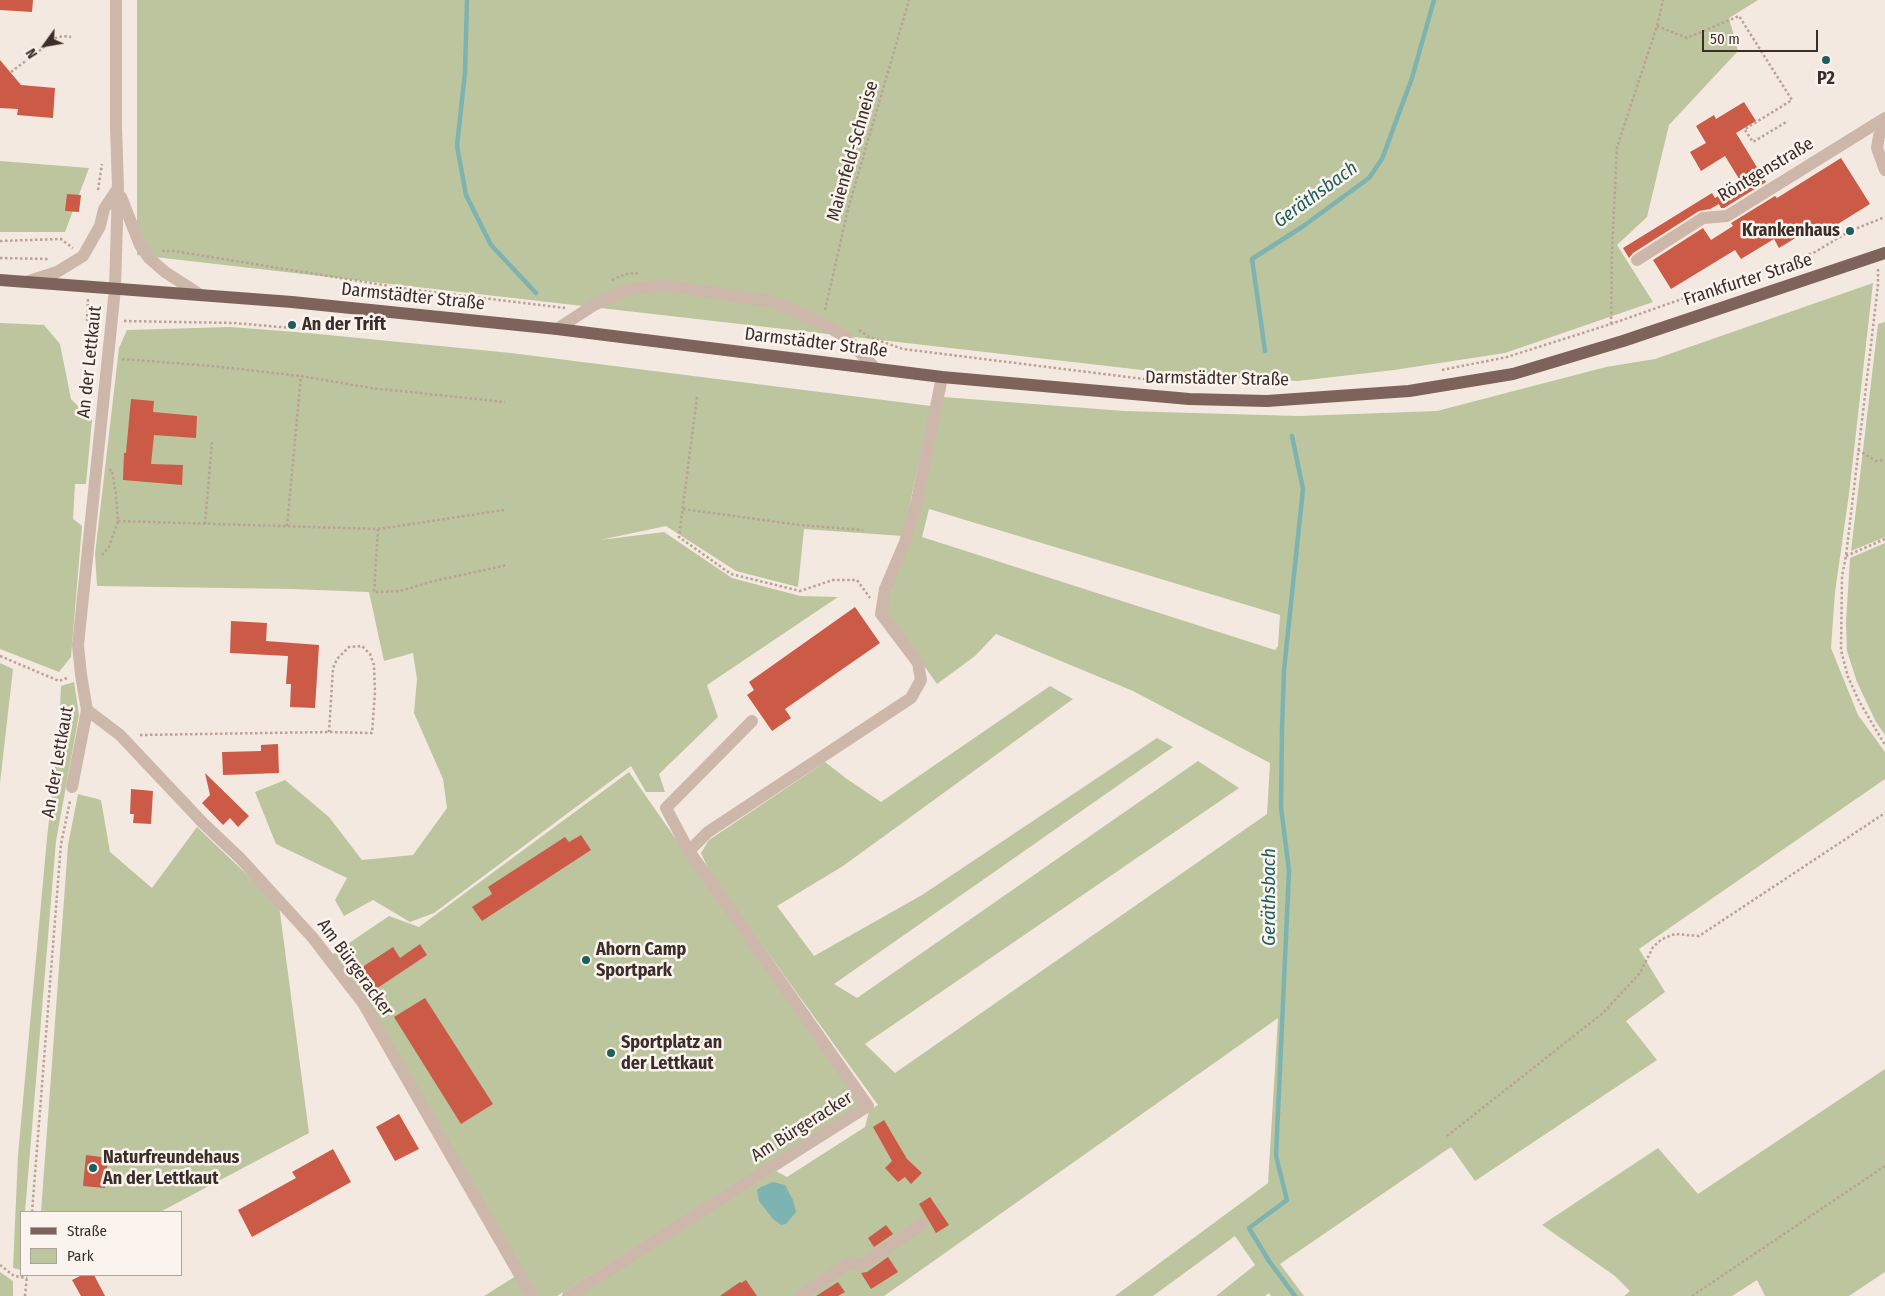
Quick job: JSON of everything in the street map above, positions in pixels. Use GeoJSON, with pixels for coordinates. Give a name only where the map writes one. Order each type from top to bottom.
{"type":"FeatureCollection","features":[{"type":"Feature","properties":{"kind":"main road","name":"Frankfurter Straße"},"geometry":{"type":"LineString","coordinates":[[1623,341],[1882,254]]}},
{"type":"Feature","properties":{"kind":"main road","name":"Darmstädter Straße"},"geometry":{"type":"LineString","coordinates":[[0,280],[292,302],[558,329],[942,377],[1189,400],[1268,400],[1409,391],[1504,376],[1623,341]]}},
{"type":"Feature","properties":{"kind":"street"},"geometry":{"type":"LineString","coordinates":[[115,289],[118,188],[116,0]]}},
{"type":"Feature","properties":{"kind":"street","name":"Röntgenstraße"},"geometry":{"type":"LineString","coordinates":[[1637,260],[1703,218],[1727,216],[1885,118]]}},
{"type":"Feature","properties":{"kind":"street"},"geometry":{"type":"LineString","coordinates":[[1885,127],[1877,148],[1885,170]]}},
{"type":"Feature","properties":{"kind":"street"},"geometry":{"type":"LineString","coordinates":[[118,188],[140,245],[149,258],[165,272],[199,294]]}},
{"type":"Feature","properties":{"kind":"street"},"geometry":{"type":"LineString","coordinates":[[29,281],[57,272],[83,256],[100,226],[104,209],[118,188]]}},
{"type":"Feature","properties":{"kind":"street"},"geometry":{"type":"LineString","coordinates":[[558,329],[594,306],[628,290],[663,285],[774,302],[822,323],[844,336],[875,368]]}},
{"type":"Feature","properties":{"kind":"street","name":"An der Lettkaut"},"geometry":{"type":"LineString","coordinates":[[72,787],[87,710],[78,645],[115,289]]}},
{"type":"Feature","properties":{"kind":"street"},"geometry":{"type":"LineString","coordinates":[[752,721],[666,808],[689,851],[708,832],[911,698],[921,680],[918,662],[881,614],[885,590],[905,542],[917,501],[942,377]]}},
{"type":"Feature","properties":{"kind":"street","name":"Am Bürgeracker"},"geometry":{"type":"LineString","coordinates":[[87,710],[120,736],[166,786],[240,858],[313,938],[363,1003],[532,1296]]}},
{"type":"Feature","properties":{"kind":"street","name":"Am Bürgeracker"},"geometry":{"type":"LineString","coordinates":[[568,1296],[868,1106],[689,851]]}},
{"type":"Feature","properties":{"kind":"street"},"geometry":{"type":"LineString","coordinates":[[800,1296],[849,1263],[862,1265],[922,1224]]}},
{"type":"Feature","properties":{"kind":"path","name":"Maienfeld-Schneise"},"geometry":{"type":"LineString","coordinates":[[830,312],[825,309],[848,209],[909,0]]}},
{"type":"Feature","properties":{"kind":"path"},"geometry":{"type":"LineString","coordinates":[[1610,324],[1617,147],[1657,26],[1663,0]]}},
{"type":"Feature","properties":{"kind":"path"},"geometry":{"type":"LineString","coordinates":[[1657,26],[1687,38],[1739,16],[1792,100],[1745,129],[1753,142],[1788,121]]}},
{"type":"Feature","properties":{"kind":"path"},"geometry":{"type":"LineString","coordinates":[[10,72],[56,38],[62,36],[71,37]]}},
{"type":"Feature","properties":{"kind":"path"},"geometry":{"type":"LineString","coordinates":[[1434,372],[1507,357],[1610,324],[1815,252],[1850,231],[1885,217]]}},
{"type":"Feature","properties":{"kind":"path"},"geometry":{"type":"LineString","coordinates":[[0,241],[61,239],[74,249],[67,255]]}},
{"type":"Feature","properties":{"kind":"path"},"geometry":{"type":"LineString","coordinates":[[149,258],[156,253],[174,252],[408,289],[565,308],[569,305]]}},
{"type":"Feature","properties":{"kind":"path"},"geometry":{"type":"LineString","coordinates":[[1882,254],[1846,556],[1842,576],[1841,650],[1848,676],[1859,701],[1885,744]]}},
{"type":"Feature","properties":{"kind":"path"},"geometry":{"type":"LineString","coordinates":[[0,258],[53,259]]}},
{"type":"Feature","properties":{"kind":"path"},"geometry":{"type":"LineString","coordinates":[[609,282],[626,274],[642,273]]}},
{"type":"Feature","properties":{"kind":"path"},"geometry":{"type":"LineString","coordinates":[[88,287],[87,320],[234,323],[303,329]]}},
{"type":"Feature","properties":{"kind":"path"},"geometry":{"type":"LineString","coordinates":[[853,326],[869,337],[903,349],[1166,382]]}},
{"type":"Feature","properties":{"kind":"path"},"geometry":{"type":"LineString","coordinates":[[108,358],[212,366],[301,376],[371,388],[505,402]]}},
{"type":"Feature","properties":{"kind":"path"},"geometry":{"type":"LineString","coordinates":[[287,526],[301,376]]}},
{"type":"Feature","properties":{"kind":"path"},"geometry":{"type":"LineString","coordinates":[[696,397],[679,537],[731,574],[800,591],[834,580],[857,580],[881,614]]}},
{"type":"Feature","properties":{"kind":"path"},"geometry":{"type":"LineString","coordinates":[[205,524],[212,442]]}},
{"type":"Feature","properties":{"kind":"path"},"geometry":{"type":"LineString","coordinates":[[1858,450],[1876,461],[1885,460]]}},
{"type":"Feature","properties":{"kind":"path"},"geometry":{"type":"LineString","coordinates":[[98,467],[112,470],[118,521],[109,547],[102,555]]}},
{"type":"Feature","properties":{"kind":"path"},"geometry":{"type":"LineString","coordinates":[[683,509],[800,525],[863,530]]}},
{"type":"Feature","properties":{"kind":"path"},"geometry":{"type":"LineString","coordinates":[[118,521],[378,529],[504,510]]}},
{"type":"Feature","properties":{"kind":"path"},"geometry":{"type":"LineString","coordinates":[[378,529],[374,592],[400,591],[434,581],[507,565]]}},
{"type":"Feature","properties":{"kind":"path"},"geometry":{"type":"LineString","coordinates":[[1846,556],[1885,539]]}},
{"type":"Feature","properties":{"kind":"path"},"geometry":{"type":"LineString","coordinates":[[120,736],[329,732],[372,733],[375,692],[374,665],[370,654],[362,646],[349,647],[337,659],[333,668],[329,732]]}},
{"type":"Feature","properties":{"kind":"path"},"geometry":{"type":"LineString","coordinates":[[0,656],[59,681],[81,675]]}},
{"type":"Feature","properties":{"kind":"path","name":"An der Lettkaut"},"geometry":{"type":"LineString","coordinates":[[32,1211],[61,844],[72,787]]}},
{"type":"Feature","properties":{"kind":"path"},"geometry":{"type":"LineString","coordinates":[[1448,1136],[1603,1013],[1640,973],[1654,947],[1662,939],[1675,934],[1699,936],[1885,813]]}},
{"type":"Feature","properties":{"kind":"path"},"geometry":{"type":"LineString","coordinates":[[1692,1296],[1885,1166]]}},
{"type":"Feature","properties":{"kind":"path"},"geometry":{"type":"LineString","coordinates":[[0,1265],[14,1276],[27,1276],[25,1296]]}},
{"type":"Feature","properties":{"kind":"green space"},"geometry":{"type":"Polygon","coordinates":[[[137,0],[1758,0],[1729,18],[1738,51],[1669,125],[1647,217],[1617,245],[1653,302],[1505,353],[1394,370],[1298,381],[1195,376],[137,255],[137,0]]]}},
{"type":"Feature","properties":{"kind":"green space"},"geometry":{"type":"Polygon","coordinates":[[[0,161],[89,168],[65,232],[0,232],[0,161]]]}},
{"type":"Feature","properties":{"kind":"green space"},"geometry":{"type":"Polygon","coordinates":[[[1873,283],[1849,494],[1835,592],[1831,648],[1858,715],[1885,752],[1885,779],[1639,949],[1665,992],[1626,1021],[1657,1060],[1475,1181],[1451,1147],[1280,1264],[1304,1296],[1271,1296],[1269,1293],[1265,1296],[1216,1296],[1255,1265],[1235,1236],[1153,1296],[1115,1296],[1268,1183],[1278,1018],[884,1296],[577,1296],[776,1171],[787,1177],[865,1127],[869,1111],[878,1105],[710,873],[701,853],[709,840],[825,762],[881,802],[1050,686],[1073,699],[843,866],[777,906],[814,956],[922,895],[1157,738],[1173,747],[834,984],[857,998],[1198,761],[1239,788],[865,1044],[895,1073],[1267,814],[1270,763],[1133,691],[996,634],[975,656],[937,684],[885,611],[943,397],[1124,411],[1299,416],[1437,411],[1606,367],[1655,359],[1873,283]],[[929,509],[922,537],[1275,650],[1278,646],[1280,615],[929,509]]]}},
{"type":"Feature","properties":{"kind":"green space"},"geometry":{"type":"Polygon","coordinates":[[[1885,322],[1885,537],[1851,551],[1878,324],[1885,322]]]}},
{"type":"Feature","properties":{"kind":"green space"},"geometry":{"type":"Polygon","coordinates":[[[0,323],[44,325],[60,344],[71,399],[92,420],[86,484],[75,484],[73,519],[82,526],[71,657],[59,672],[0,649],[0,323]]]}},
{"type":"Feature","properties":{"kind":"green space"},"geometry":{"type":"Polygon","coordinates":[[[231,327],[511,353],[931,406],[903,536],[804,529],[798,587],[736,571],[666,526],[600,540],[664,532],[732,578],[800,596],[838,597],[707,685],[718,717],[659,774],[665,792],[646,792],[631,766],[434,913],[410,922],[373,900],[344,916],[335,900],[347,878],[276,844],[255,792],[285,780],[329,817],[362,860],[413,855],[447,808],[443,779],[414,713],[417,679],[413,653],[384,661],[369,592],[97,586],[95,554],[119,348],[127,330],[231,327]]]}},
{"type":"Feature","properties":{"kind":"green space"},"geometry":{"type":"Polygon","coordinates":[[[1885,543],[1885,735],[1876,722],[1857,682],[1847,651],[1846,622],[1850,558],[1885,543]]]}},
{"type":"Feature","properties":{"kind":"green space"},"geometry":{"type":"Polygon","coordinates":[[[0,663],[13,669],[0,783],[0,663]]]}},
{"type":"Feature","properties":{"kind":"green space"},"geometry":{"type":"Polygon","coordinates":[[[74,682],[79,715],[56,841],[25,1211],[20,1211],[20,1270],[13,1268],[18,1155],[47,838],[59,732],[61,686],[74,682]]]}},
{"type":"Feature","properties":{"kind":"green space","name":"Sportplatz an der Lettkaut"},"geometry":{"type":"Polygon","coordinates":[[[629,772],[862,1105],[557,1296],[537,1296],[330,956],[389,916],[419,927],[629,772]]]}},
{"type":"Feature","properties":{"kind":"green space"},"geometry":{"type":"Polygon","coordinates":[[[78,794],[101,800],[110,852],[152,888],[197,827],[279,905],[309,1133],[162,1211],[41,1211],[68,845],[78,794]]]}},
{"type":"Feature","properties":{"kind":"green space"},"geometry":{"type":"Polygon","coordinates":[[[1885,1069],[1885,1272],[1849,1296],[1765,1296],[1757,1280],[1732,1296],[1624,1296],[1630,1291],[1615,1276],[1542,1225],[1658,1148],[1698,1194],[1885,1069]]]}},
{"type":"Feature","properties":{"kind":"green space"},"geometry":{"type":"Polygon","coordinates":[[[0,1272],[13,1281],[13,1296],[0,1296],[0,1272]]]}},
{"type":"Feature","properties":{"kind":"green space"},"geometry":{"type":"Polygon","coordinates":[[[516,1276],[527,1296],[484,1296],[516,1276]]]}},
{"type":"Feature","properties":{"kind":"water"},"geometry":{"type":"Polygon","coordinates":[[[773,1182],[785,1185],[793,1200],[796,1212],[786,1224],[781,1225],[773,1219],[759,1201],[757,1190],[773,1182]]]}},
{"type":"Feature","properties":{"kind":"building"},"geometry":{"type":"Polygon","coordinates":[[[0,0],[33,0],[32,12],[0,10],[0,0]]]}},
{"type":"Feature","properties":{"kind":"building"},"geometry":{"type":"Polygon","coordinates":[[[0,60],[21,85],[55,88],[53,118],[17,115],[18,109],[0,108],[0,60]]]}},
{"type":"Feature","properties":{"kind":"building"},"geometry":{"type":"Polygon","coordinates":[[[1744,102],[1756,121],[1736,133],[1766,182],[1724,208],[1721,208],[1719,204],[1710,209],[1699,211],[1633,253],[1629,258],[1623,248],[1712,193],[1715,198],[1741,182],[1725,156],[1701,171],[1690,152],[1706,143],[1696,126],[1714,115],[1716,119],[1744,102]]]}},
{"type":"Feature","properties":{"kind":"building"},"geometry":{"type":"Polygon","coordinates":[[[1841,158],[1870,204],[1817,237],[1812,228],[1779,248],[1774,239],[1741,259],[1735,250],[1671,289],[1653,260],[1703,228],[1711,240],[1733,226],[1731,223],[1775,196],[1777,198],[1841,158]]]}},
{"type":"Feature","properties":{"kind":"building"},"geometry":{"type":"Polygon","coordinates":[[[67,194],[81,195],[79,212],[65,211],[67,194]]]}},
{"type":"Feature","properties":{"kind":"building"},"geometry":{"type":"Polygon","coordinates":[[[131,399],[154,401],[153,412],[197,416],[196,438],[154,435],[151,464],[183,465],[182,485],[123,480],[124,453],[126,453],[131,399]]]}},
{"type":"Feature","properties":{"kind":"building"},"geometry":{"type":"Polygon","coordinates":[[[855,607],[880,643],[785,709],[791,718],[772,731],[747,695],[754,690],[749,682],[855,607]]]}},
{"type":"Feature","properties":{"kind":"building"},"geometry":{"type":"Polygon","coordinates":[[[231,621],[267,623],[266,641],[319,645],[315,708],[290,707],[291,684],[286,684],[288,656],[230,653],[231,621]]]}},
{"type":"Feature","properties":{"kind":"building"},"geometry":{"type":"Polygon","coordinates":[[[278,744],[279,773],[223,775],[222,752],[261,751],[261,745],[278,744]]]}},
{"type":"Feature","properties":{"kind":"building"},"geometry":{"type":"Polygon","coordinates":[[[205,773],[249,816],[238,827],[230,818],[223,825],[202,803],[210,795],[205,773]]]}},
{"type":"Feature","properties":{"kind":"building"},"geometry":{"type":"Polygon","coordinates":[[[131,789],[153,791],[151,824],[133,823],[134,814],[130,814],[131,789]]]}},
{"type":"Feature","properties":{"kind":"building"},"geometry":{"type":"Polygon","coordinates":[[[581,835],[591,850],[482,921],[472,907],[492,894],[488,887],[565,837],[569,842],[581,835]]]}},
{"type":"Feature","properties":{"kind":"building"},"geometry":{"type":"Polygon","coordinates":[[[420,944],[427,955],[367,995],[353,973],[393,947],[400,958],[420,944]]]}},
{"type":"Feature","properties":{"kind":"building"},"geometry":{"type":"Polygon","coordinates":[[[425,998],[493,1104],[461,1124],[394,1017],[425,998]]]}},
{"type":"Feature","properties":{"kind":"building"},"geometry":{"type":"Polygon","coordinates":[[[399,1114],[419,1149],[395,1161],[376,1127],[399,1114]]]}},
{"type":"Feature","properties":{"kind":"building"},"geometry":{"type":"Polygon","coordinates":[[[884,1120],[907,1159],[922,1173],[911,1184],[905,1177],[898,1182],[885,1168],[892,1161],[873,1127],[884,1120]]]}},
{"type":"Feature","properties":{"kind":"building"},"geometry":{"type":"Polygon","coordinates":[[[333,1149],[351,1182],[252,1237],[238,1210],[296,1178],[292,1172],[333,1149]]]}},
{"type":"Feature","properties":{"kind":"building"},"geometry":{"type":"Polygon","coordinates":[[[86,1155],[108,1158],[105,1188],[83,1186],[86,1155]]]}},
{"type":"Feature","properties":{"kind":"building"},"geometry":{"type":"Polygon","coordinates":[[[930,1197],[949,1225],[936,1233],[919,1204],[930,1197]]]}},
{"type":"Feature","properties":{"kind":"building"},"geometry":{"type":"Polygon","coordinates":[[[886,1225],[893,1234],[874,1247],[868,1238],[886,1225]]]}},
{"type":"Feature","properties":{"kind":"building"},"geometry":{"type":"Polygon","coordinates":[[[888,1257],[898,1272],[871,1289],[861,1273],[867,1272],[888,1257]]]}},
{"type":"Feature","properties":{"kind":"building"},"geometry":{"type":"Polygon","coordinates":[[[80,1276],[95,1276],[105,1296],[81,1296],[72,1280],[80,1276]]]}},
{"type":"Feature","properties":{"kind":"building"},"geometry":{"type":"Polygon","coordinates":[[[746,1280],[757,1296],[720,1296],[740,1282],[746,1280]]]}},
{"type":"Feature","properties":{"kind":"building"},"geometry":{"type":"Polygon","coordinates":[[[838,1282],[845,1292],[838,1296],[816,1296],[838,1282]]]}},
{"type":"Feature","properties":{"kind":"waterway"},"geometry":{"type":"LineString","coordinates":[[467,0],[465,72],[457,146],[466,195],[491,245],[536,293]]}},
{"type":"Feature","properties":{"kind":"waterway","name":"Geräthsbach"},"geometry":{"type":"LineString","coordinates":[[1265,351],[1252,259],[1302,227],[1369,178],[1382,159],[1412,78],[1434,0]]}},
{"type":"Feature","properties":{"kind":"waterway","name":"Geräthsbach"},"geometry":{"type":"LineString","coordinates":[[1292,436],[1303,489],[1284,670],[1282,730],[1281,807],[1289,871],[1276,1156],[1287,1200],[1249,1228],[1269,1261],[1295,1296]]}},
{"type":"Feature","properties":{"kind":"place","name":"P2"},"geometry":{"type":"Point","coordinates":[1826,60]}},
{"type":"Feature","properties":{"kind":"place","name":"Krankenhaus"},"geometry":{"type":"Point","coordinates":[1850,231]}},
{"type":"Feature","properties":{"kind":"place","name":"An der Trift"},"geometry":{"type":"Point","coordinates":[292,325]}},
{"type":"Feature","properties":{"kind":"place","name":"Ahorn Camp Sportpark"},"geometry":{"type":"Point","coordinates":[586,960]}},
{"type":"Feature","properties":{"kind":"place","name":"Sportplatz an der Lettkaut"},"geometry":{"type":"Point","coordinates":[611,1053]}},
{"type":"Feature","properties":{"kind":"place","name":"Naturfreundehaus An der Lettkaut"},"geometry":{"type":"Point","coordinates":[93,1168]}}]}
